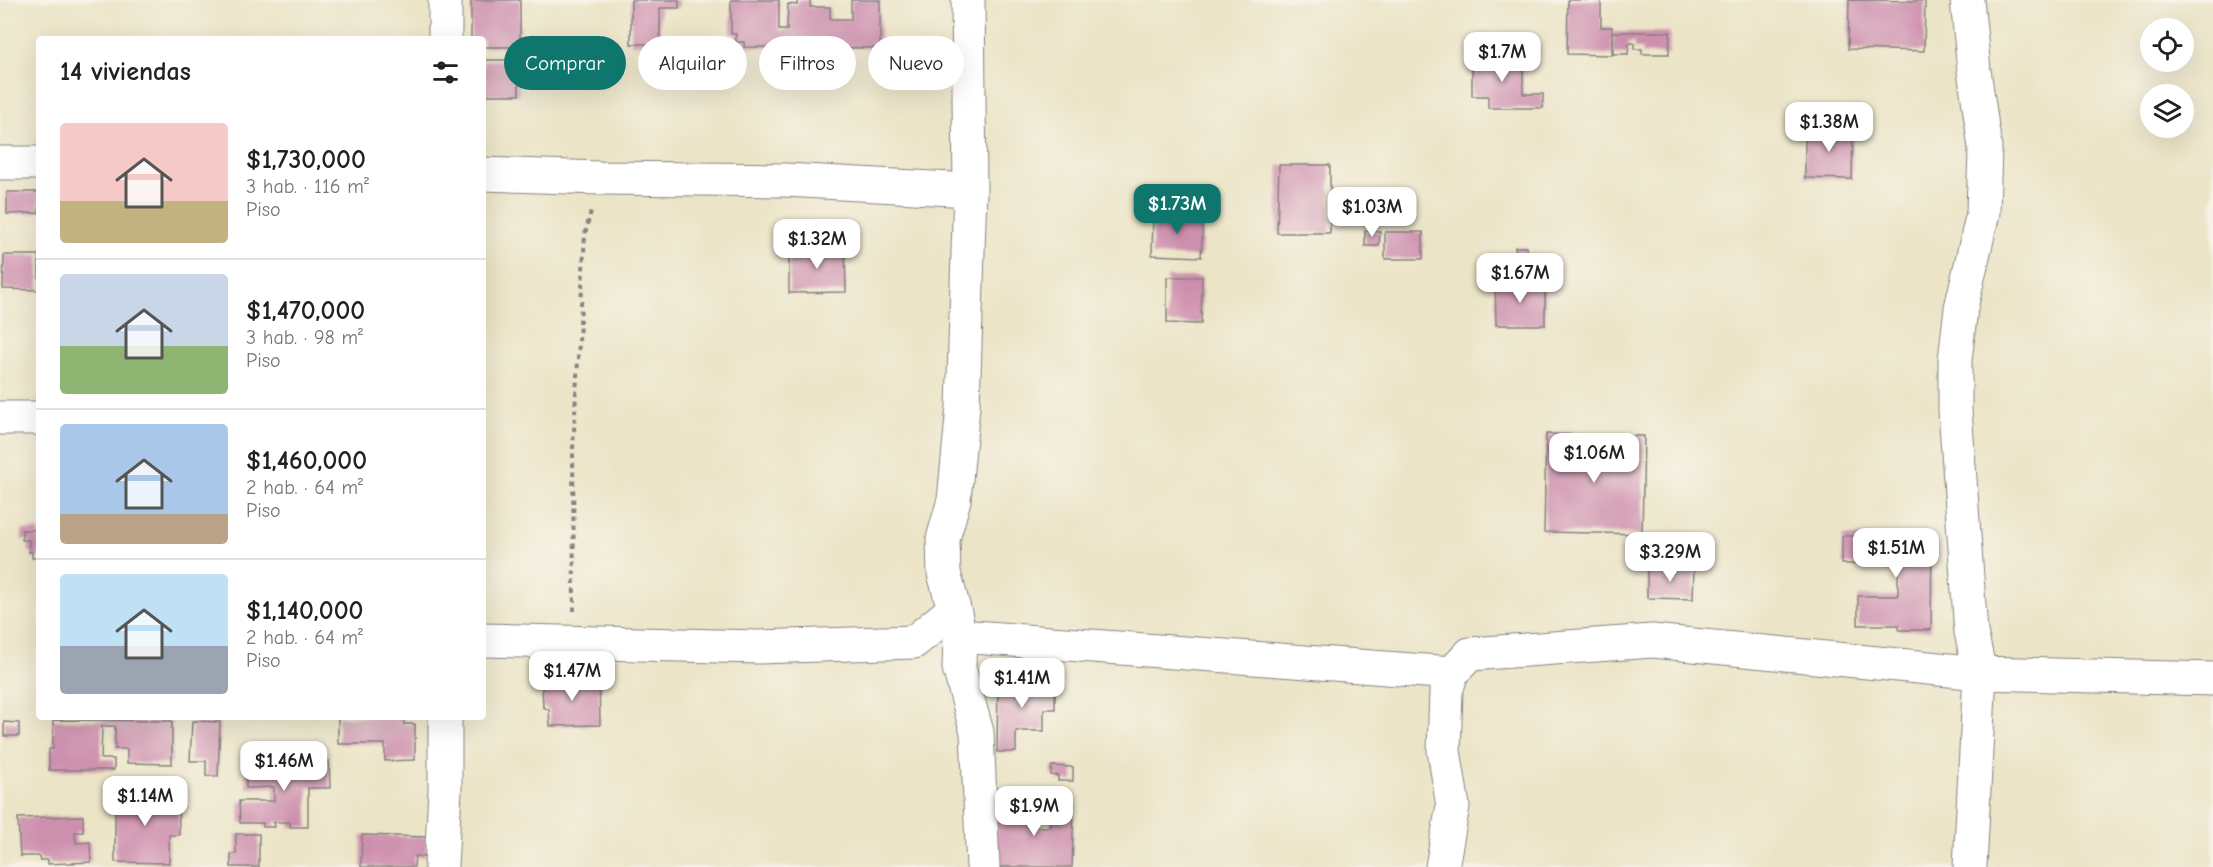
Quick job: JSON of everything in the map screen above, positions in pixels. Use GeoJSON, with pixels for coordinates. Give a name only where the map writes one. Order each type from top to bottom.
{"type":"FeatureCollection","features":[{"type":"Feature","properties":{"kind":"street"},"geometry":{"type":"LineString","coordinates":[[445,0],[445,36]]}},
{"type":"Feature","properties":{"kind":"street"},"geometry":{"type":"LineString","coordinates":[[968,0],[970,190],[963,407],[954,500],[943,538],[944,573],[957,623],[959,668],[977,732],[983,867]]}},
{"type":"Feature","properties":{"kind":"street"},"geometry":{"type":"LineString","coordinates":[[1967,0],[1985,148],[1983,213],[1961,308],[1955,360],[1955,410],[1971,632],[1980,673],[1970,867]]}},
{"type":"Feature","properties":{"kind":"street"},"geometry":{"type":"LineString","coordinates":[[0,163],[36,164]]}},
{"type":"Feature","properties":{"kind":"street"},"geometry":{"type":"LineString","coordinates":[[486,174],[785,180],[970,190]]}},
{"type":"Feature","properties":{"kind":"street"},"geometry":{"type":"LineString","coordinates":[[0,418],[36,418]]}},
{"type":"Feature","properties":{"kind":"street"},"geometry":{"type":"LineString","coordinates":[[486,640],[758,647],[914,642],[957,623],[1452,673]]}},
{"type":"Feature","properties":{"kind":"street"},"geometry":{"type":"LineString","coordinates":[[1442,867],[1453,806],[1444,751],[1446,691],[1452,673],[1470,654],[1652,641],[1980,673],[2213,679]]}},
{"type":"Feature","properties":{"kind":"street"},"geometry":{"type":"LineString","coordinates":[[441,867],[445,790],[445,720]]}},
{"type":"Feature","properties":{"kind":"path"},"geometry":{"type":"LineString","coordinates":[[575,641],[573,448],[585,234],[600,178]]}},
{"type":"Feature","properties":{"kind":"building"},"geometry":{"type":"Polygon","coordinates":[[[471,0],[520,0],[520,36],[504,36],[504,47],[486,47],[486,36],[471,36],[471,0]]]}},
{"type":"Feature","properties":{"kind":"building"},"geometry":{"type":"Polygon","coordinates":[[[631,0],[679,0],[679,8],[660,8],[660,36],[638,36],[638,44],[631,44],[631,0]]]}},
{"type":"Feature","properties":{"kind":"building"},"geometry":{"type":"Polygon","coordinates":[[[731,0],[779,0],[779,30],[787,30],[788,4],[797,5],[797,0],[810,0],[810,7],[830,7],[830,19],[851,19],[851,0],[880,0],[880,36],[868,36],[868,48],[856,48],[856,36],[759,36],[759,47],[747,47],[747,36],[731,34],[731,0]]]}},
{"type":"Feature","properties":{"kind":"building"},"geometry":{"type":"Polygon","coordinates":[[[1568,0],[1601,0],[1601,27],[1612,27],[1612,55],[1567,54],[1568,0]]]}},
{"type":"Feature","properties":{"kind":"building"},"geometry":{"type":"Polygon","coordinates":[[[1849,0],[1925,1],[1924,51],[1848,49],[1849,0]]]}},
{"type":"Feature","properties":{"kind":"building"},"geometry":{"type":"Polygon","coordinates":[[[1613,32],[1670,32],[1669,54],[1642,54],[1642,49],[1634,49],[1634,43],[1629,43],[1628,54],[1613,54],[1613,32]]]}},
{"type":"Feature","properties":{"kind":"building"},"geometry":{"type":"Polygon","coordinates":[[[1472,56],[1523,56],[1523,94],[1543,94],[1543,108],[1488,108],[1488,96],[1472,96],[1472,56]]]}},
{"type":"Feature","properties":{"kind":"building"},"geometry":{"type":"Polygon","coordinates":[[[486,60],[504,60],[504,90],[519,90],[519,95],[486,95],[486,60]]]}},
{"type":"Feature","properties":{"kind":"building"},"geometry":{"type":"Polygon","coordinates":[[[1805,128],[1853,129],[1852,179],[1805,178],[1805,128]]]}},
{"type":"Feature","properties":{"kind":"building"},"geometry":{"type":"Polygon","coordinates":[[[1279,165],[1330,165],[1330,233],[1277,233],[1279,165]]]}},
{"type":"Feature","properties":{"kind":"building"},"geometry":{"type":"Polygon","coordinates":[[[7,192],[36,192],[36,213],[7,214],[7,192]]]}},
{"type":"Feature","properties":{"kind":"building"},"geometry":{"type":"Polygon","coordinates":[[[1153,214],[1203,216],[1201,257],[1152,255],[1153,214]]]}},
{"type":"Feature","properties":{"kind":"building"},"geometry":{"type":"Polygon","coordinates":[[[1365,231],[1380,231],[1379,246],[1365,246],[1365,231]]]}},
{"type":"Feature","properties":{"kind":"building"},"geometry":{"type":"Polygon","coordinates":[[[1385,232],[1423,232],[1423,259],[1385,259],[1385,232]]]}},
{"type":"Feature","properties":{"kind":"building"},"geometry":{"type":"Polygon","coordinates":[[[845,246],[846,292],[789,293],[789,247],[845,246]]]}},
{"type":"Feature","properties":{"kind":"building"},"geometry":{"type":"Polygon","coordinates":[[[1515,247],[1526,247],[1527,258],[1516,258],[1515,247]]]}},
{"type":"Feature","properties":{"kind":"building"},"geometry":{"type":"Polygon","coordinates":[[[4,255],[36,255],[36,290],[3,289],[4,255]]]}},
{"type":"Feature","properties":{"kind":"building"},"geometry":{"type":"Polygon","coordinates":[[[1167,277],[1202,277],[1201,324],[1167,323],[1167,277]]]}},
{"type":"Feature","properties":{"kind":"building"},"geometry":{"type":"Polygon","coordinates":[[[1545,282],[1545,325],[1496,325],[1495,283],[1545,282]]]}},
{"type":"Feature","properties":{"kind":"building"},"geometry":{"type":"Polygon","coordinates":[[[1546,434],[1644,436],[1642,534],[1544,532],[1546,434]]]}},
{"type":"Feature","properties":{"kind":"building"},"geometry":{"type":"Polygon","coordinates":[[[22,530],[36,530],[36,558],[32,558],[32,552],[29,552],[29,540],[22,540],[22,530]]]}},
{"type":"Feature","properties":{"kind":"building"},"geometry":{"type":"Polygon","coordinates":[[[1842,536],[1932,536],[1931,630],[1899,630],[1899,625],[1858,625],[1858,596],[1898,596],[1898,564],[1842,564],[1842,536]]]}},
{"type":"Feature","properties":{"kind":"building"},"geometry":{"type":"Polygon","coordinates":[[[1647,568],[1694,568],[1693,599],[1647,598],[1647,568]]]}},
{"type":"Feature","properties":{"kind":"building"},"geometry":{"type":"Polygon","coordinates":[[[549,679],[599,679],[600,725],[550,726],[549,710],[543,707],[542,686],[547,685],[549,679]]]}},
{"type":"Feature","properties":{"kind":"building"},"geometry":{"type":"Polygon","coordinates":[[[998,679],[1055,679],[1055,709],[1044,709],[1044,731],[1016,731],[1016,752],[997,752],[998,679]]]}},
{"type":"Feature","properties":{"kind":"building"},"geometry":{"type":"Polygon","coordinates":[[[53,720],[172,721],[172,764],[127,763],[127,749],[115,749],[115,726],[102,726],[101,759],[114,759],[114,770],[49,770],[49,749],[53,749],[53,720]]]}},
{"type":"Feature","properties":{"kind":"building"},"geometry":{"type":"Polygon","coordinates":[[[338,720],[403,720],[404,724],[415,724],[415,760],[385,761],[385,744],[338,744],[338,720]]]}},
{"type":"Feature","properties":{"kind":"building"},"geometry":{"type":"Polygon","coordinates":[[[192,721],[220,722],[218,776],[206,776],[206,761],[190,761],[192,721]]]}},
{"type":"Feature","properties":{"kind":"building"},"geometry":{"type":"Polygon","coordinates":[[[4,722],[19,723],[19,736],[4,736],[4,722]]]}},
{"type":"Feature","properties":{"kind":"building"},"geometry":{"type":"Polygon","coordinates":[[[329,761],[330,788],[308,788],[308,827],[290,827],[290,822],[274,822],[275,827],[263,827],[263,823],[240,823],[239,801],[274,801],[274,787],[246,788],[246,766],[273,766],[273,762],[329,761]]]}},
{"type":"Feature","properties":{"kind":"building"},"geometry":{"type":"Polygon","coordinates":[[[1052,766],[1073,767],[1073,781],[1058,781],[1058,776],[1051,775],[1052,766]]]}},
{"type":"Feature","properties":{"kind":"building"},"geometry":{"type":"Polygon","coordinates":[[[115,794],[178,794],[179,835],[169,835],[169,863],[115,862],[115,794]]]}},
{"type":"Feature","properties":{"kind":"building"},"geometry":{"type":"Polygon","coordinates":[[[996,804],[1037,805],[1036,827],[1050,827],[1050,804],[1074,804],[1072,867],[995,867],[996,804]]]}},
{"type":"Feature","properties":{"kind":"building"},"geometry":{"type":"Polygon","coordinates":[[[83,816],[83,832],[75,832],[76,843],[90,842],[91,862],[48,864],[48,860],[40,860],[39,856],[20,856],[18,818],[83,816]]]}},
{"type":"Feature","properties":{"kind":"building"},"geometry":{"type":"Polygon","coordinates":[[[236,834],[259,834],[259,867],[231,867],[231,854],[236,854],[236,834]]]}},
{"type":"Feature","properties":{"kind":"building"},"geometry":{"type":"Polygon","coordinates":[[[362,835],[426,837],[426,857],[415,856],[414,867],[361,867],[362,835]]]}}]}
